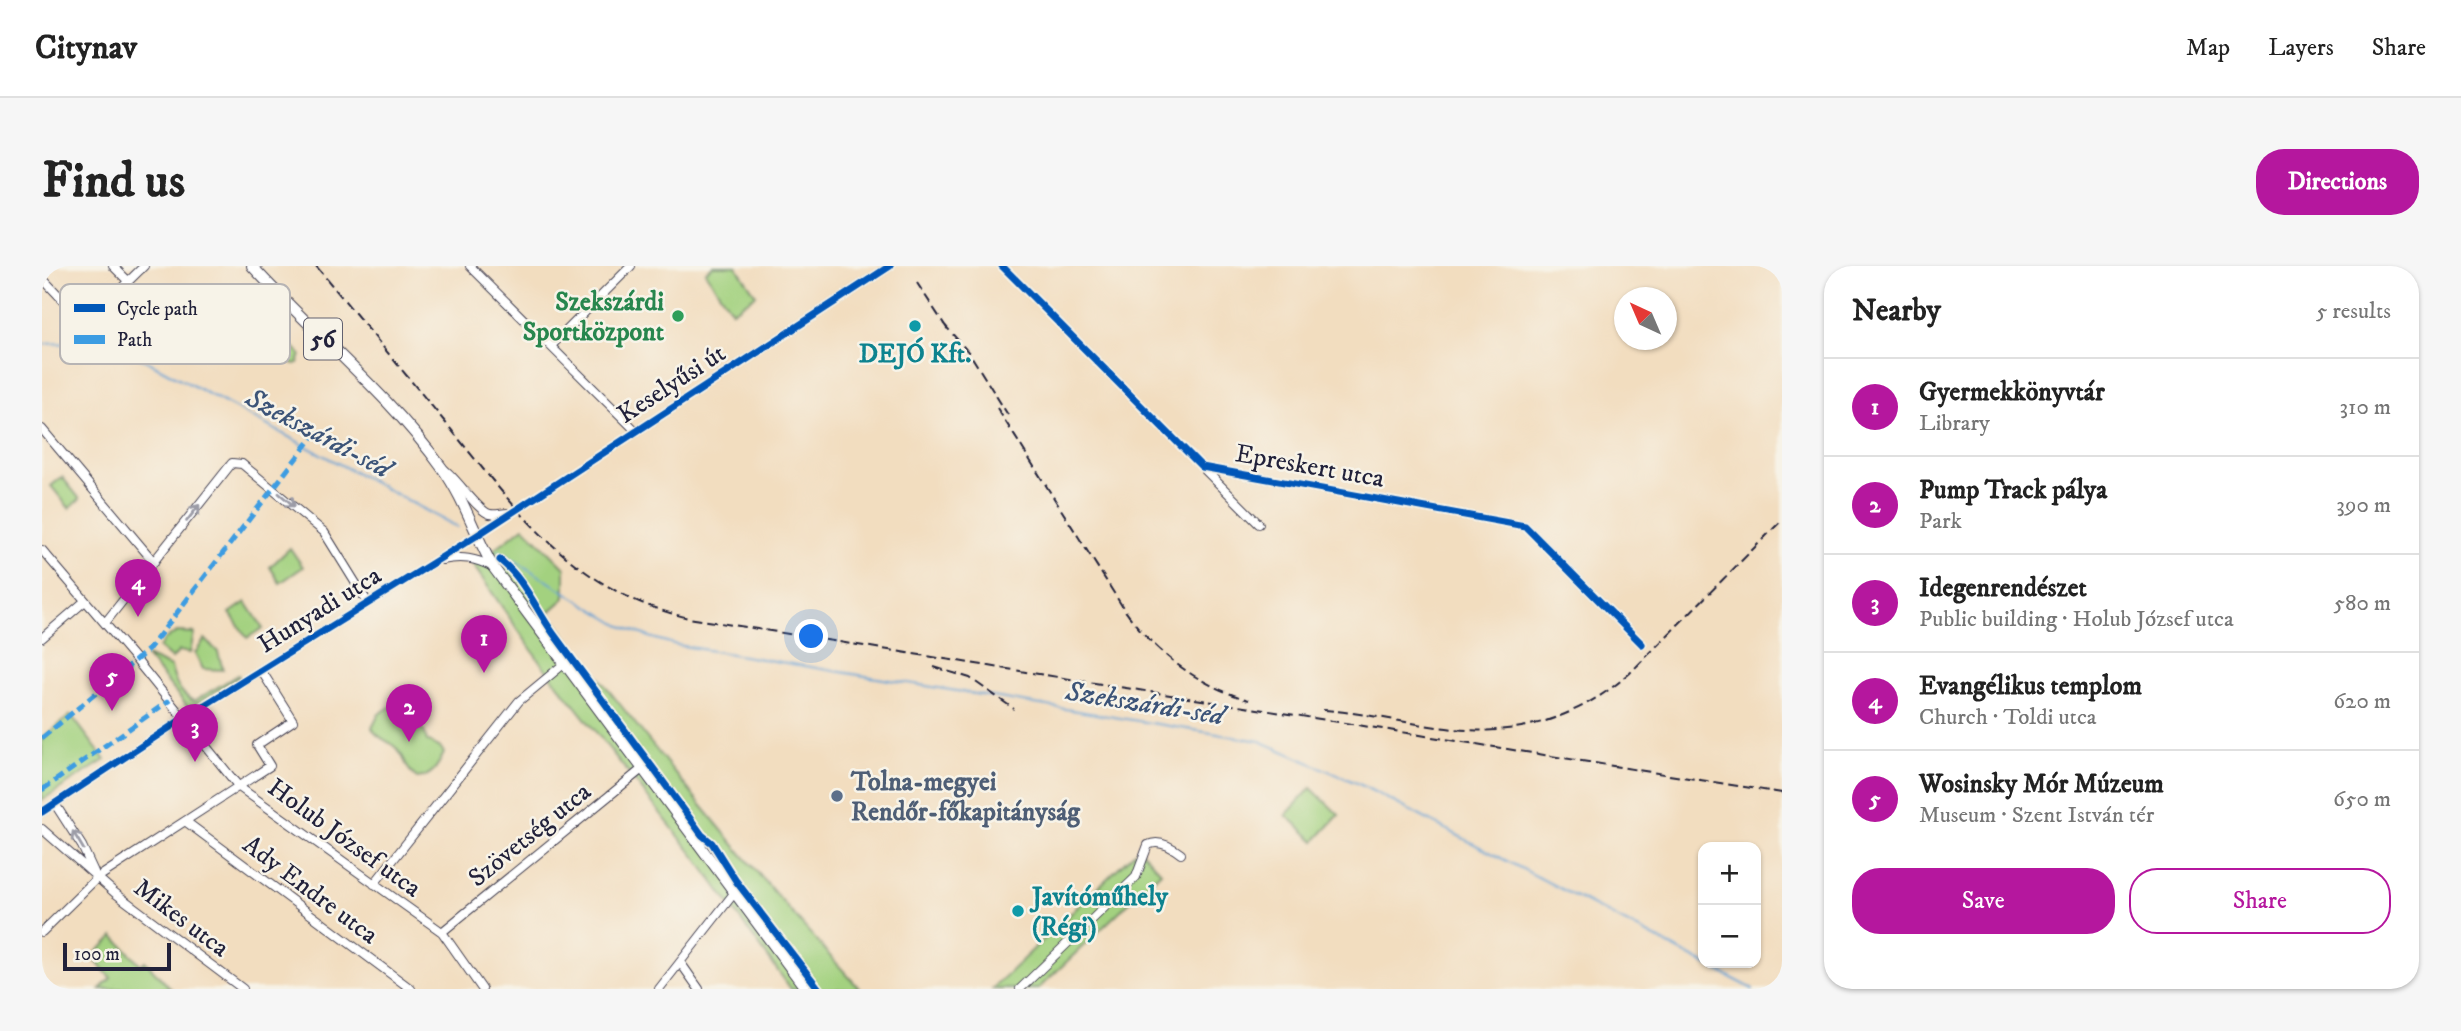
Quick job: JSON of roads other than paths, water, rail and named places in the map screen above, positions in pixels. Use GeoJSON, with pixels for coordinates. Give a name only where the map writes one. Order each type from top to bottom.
{"type":"FeatureCollection","features":[{"type":"Feature","properties":{"kind":"main road","name":"56"},"geometry":{"type":"LineString","coordinates":[[252,266],[270,284]]}},
{"type":"Feature","properties":{"kind":"main road","name":"56"},"geometry":{"type":"LineString","coordinates":[[290,304],[383,398],[441,467],[456,491],[493,567],[806,989]]}},
{"type":"Feature","properties":{"kind":"street"},"geometry":{"type":"LineString","coordinates":[[113,266],[128,281]]}},
{"type":"Feature","properties":{"kind":"street"},"geometry":{"type":"LineString","coordinates":[[125,284],[144,266]]}},
{"type":"Feature","properties":{"kind":"street"},"geometry":{"type":"LineString","coordinates":[[470,266],[636,431]]}},
{"type":"Feature","properties":{"kind":"street"},"geometry":{"type":"LineString","coordinates":[[551,346],[631,266]]}},
{"type":"Feature","properties":{"kind":"street","name":"Keselyűsi út"},"geometry":{"type":"LineString","coordinates":[[476,536],[890,266]]}},
{"type":"Feature","properties":{"kind":"street","name":"Epreskert utca"},"geometry":{"type":"LineString","coordinates":[[1002,266],[1259,524]]}},
{"type":"Feature","properties":{"kind":"street"},"geometry":{"type":"LineString","coordinates":[[42,278],[60,297]]}},
{"type":"Feature","properties":{"kind":"street"},"geometry":{"type":"LineString","coordinates":[[42,429],[154,562]]}},
{"type":"Feature","properties":{"kind":"street"},"geometry":{"type":"LineString","coordinates":[[105,623],[232,463],[242,464],[324,532],[368,603]]}},
{"type":"Feature","properties":{"kind":"street"},"geometry":{"type":"LineString","coordinates":[[441,467],[457,480],[481,510],[491,514],[511,513]]}},
{"type":"Feature","properties":{"kind":"street","name":"Epreskert utca"},"geometry":{"type":"LineString","coordinates":[[1202,467],[1525,526],[1642,644]]}},
{"type":"Feature","properties":{"kind":"street","name":"Hunyadi utca"},"geometry":{"type":"LineString","coordinates":[[42,812],[184,718],[476,536]]}},
{"type":"Feature","properties":{"kind":"street","name":"Holub József utca"},"geometry":{"type":"LineString","coordinates":[[42,550],[239,787],[442,932],[482,989]]}},
{"type":"Feature","properties":{"kind":"street"},"geometry":{"type":"LineString","coordinates":[[435,561],[466,557],[493,567]]}},
{"type":"Feature","properties":{"kind":"street"},"geometry":{"type":"LineString","coordinates":[[42,638],[86,601]]}},
{"type":"Feature","properties":{"kind":"street"},"geometry":{"type":"LineString","coordinates":[[374,884],[519,701],[565,663]]}},
{"type":"Feature","properties":{"kind":"street"},"geometry":{"type":"LineString","coordinates":[[42,932],[97,878],[270,766],[257,745],[293,721],[261,670]]}},
{"type":"Feature","properties":{"kind":"street","name":"Szövetség utca"},"geometry":{"type":"LineString","coordinates":[[442,932],[642,769]]}},
{"type":"Feature","properties":{"kind":"street","name":"Mikes utca"},"geometry":{"type":"LineString","coordinates":[[55,804],[82,846],[97,878]]}},
{"type":"Feature","properties":{"kind":"street","name":"Ady Endre utca"},"geometry":{"type":"LineString","coordinates":[[185,821],[411,989]]}},
{"type":"Feature","properties":{"kind":"street","name":"Mikes utca"},"geometry":{"type":"LineString","coordinates":[[42,829],[97,878],[243,989]]}},
{"type":"Feature","properties":{"kind":"street"},"geometry":{"type":"LineString","coordinates":[[1020,989],[1136,877],[1145,850],[1150,844],[1161,844],[1181,854]]}},
{"type":"Feature","properties":{"kind":"street"},"geometry":{"type":"LineString","coordinates":[[659,989],[735,892]]}},
{"type":"Feature","properties":{"kind":"street"},"geometry":{"type":"LineString","coordinates":[[680,962],[699,989]]}},
{"type":"Feature","properties":{"kind":"waterway","name":"Szekszárdi-séd"},"geometry":{"type":"LineString","coordinates":[[42,344],[60,344]]}},
{"type":"Feature","properties":{"kind":"waterway","name":"Szekszárdi-séd"},"geometry":{"type":"LineString","coordinates":[[152,364],[457,527]]}},
{"type":"Feature","properties":{"kind":"waterway","name":"Szekszárdi-séd"},"geometry":{"type":"LineString","coordinates":[[499,551],[619,625],[677,645],[1260,741],[1361,785],[1753,989]]}},
{"type":"Feature","properties":{"kind":"railway"},"geometry":{"type":"LineString","coordinates":[[316,266],[523,516],[579,567],[612,588],[648,605],[689,618],[1782,793]]}},
{"type":"Feature","properties":{"kind":"railway"},"geometry":{"type":"LineString","coordinates":[[917,283],[948,330]]}},
{"type":"Feature","properties":{"kind":"railway"},"geometry":{"type":"LineString","coordinates":[[943,323],[970,354],[1008,415]]}},
{"type":"Feature","properties":{"kind":"railway"},"geometry":{"type":"LineString","coordinates":[[997,408],[1136,625],[1163,653],[1195,676],[1212,686],[1249,700]]}},
{"type":"Feature","properties":{"kind":"railway"},"geometry":{"type":"LineString","coordinates":[[1323,710],[1467,730],[1534,724],[1575,710],[1613,687],[1630,673],[1782,520]]}},
{"type":"Feature","properties":{"kind":"railway"},"geometry":{"type":"LineString","coordinates":[[934,667],[970,678],[1014,709]]}},
{"type":"Feature","properties":{"kind":"place","name":"Szekszárdi Sportközpont"},"geometry":{"type":"Point","coordinates":[678,316]}},
{"type":"Feature","properties":{"kind":"place","name":"DEJÓ Kft."},"geometry":{"type":"Point","coordinates":[915,326]}},
{"type":"Feature","properties":{"kind":"place","name":"Evangélikus templom"},"geometry":{"type":"Point","coordinates":[138,617]}},
{"type":"Feature","properties":{"kind":"place","name":"Gyermekkönyvtár"},"geometry":{"type":"Point","coordinates":[484,673]}},
{"type":"Feature","properties":{"kind":"place","name":"Wosinsky Mór Múzeum"},"geometry":{"type":"Point","coordinates":[112,711]}},
{"type":"Feature","properties":{"kind":"place","name":"Pump Track pálya"},"geometry":{"type":"Point","coordinates":[409,742]}},
{"type":"Feature","properties":{"kind":"place","name":"Idegenrendészet"},"geometry":{"type":"Point","coordinates":[195,762]}},
{"type":"Feature","properties":{"kind":"place","name":"Tolna-megyei Rendőr-főkapitányság"},"geometry":{"type":"Point","coordinates":[837,796]}},
{"type":"Feature","properties":{"kind":"place","name":"Javítóműhely (Régi)"},"geometry":{"type":"Point","coordinates":[1018,911]}}]}
